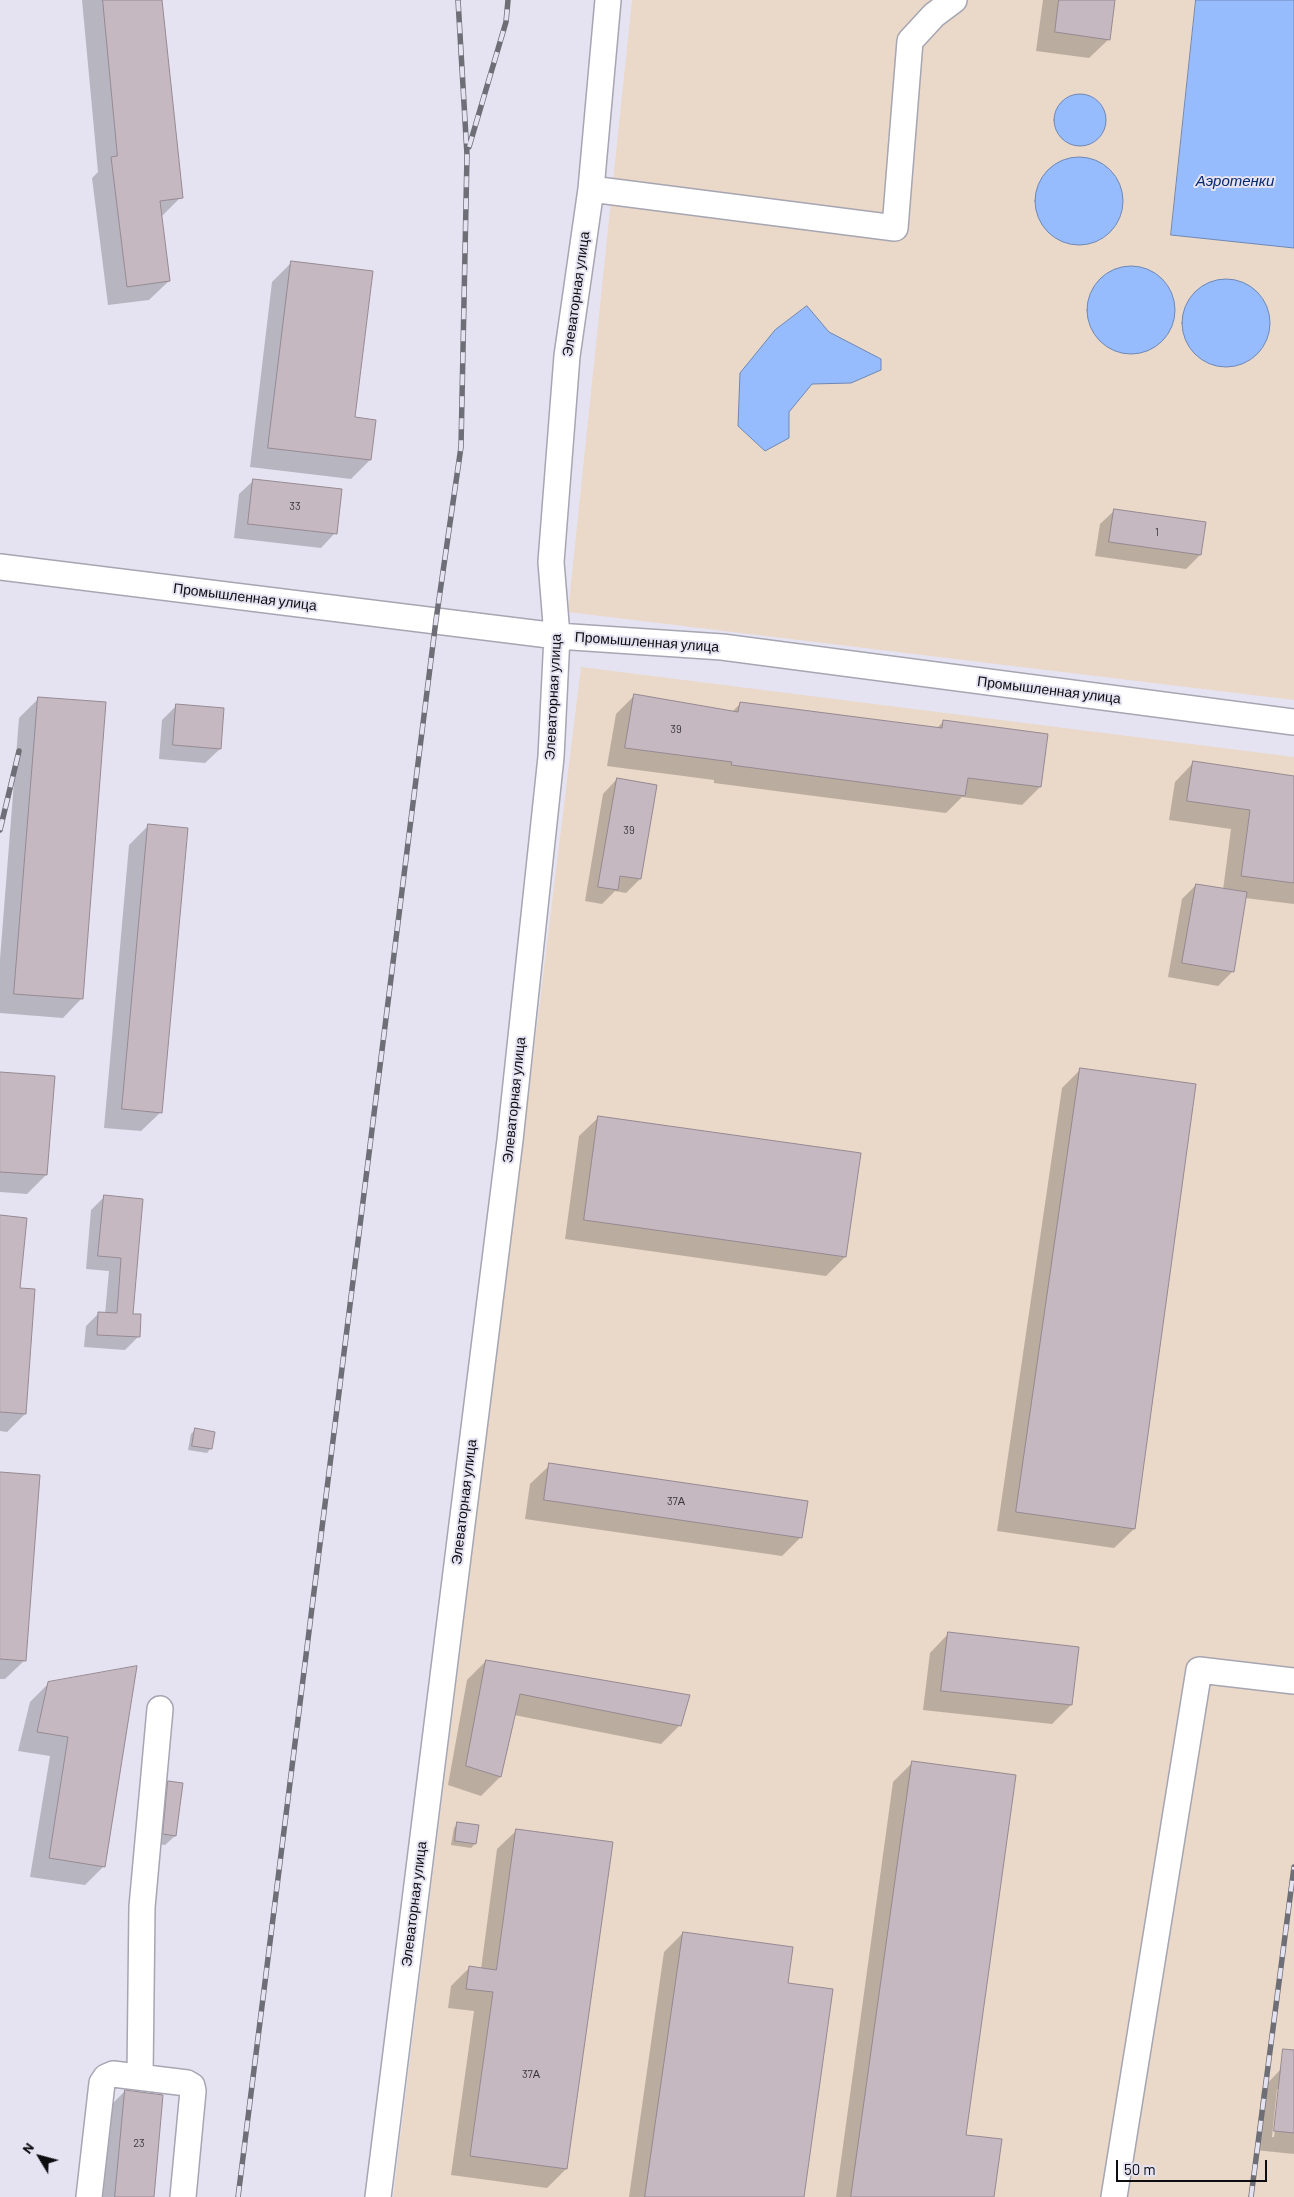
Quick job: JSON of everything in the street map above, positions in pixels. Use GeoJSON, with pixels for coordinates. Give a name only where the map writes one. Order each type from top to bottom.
{"type":"FeatureCollection","features":[{"type":"Feature","properties":{"kind":"street","name":"Элеваторная улица"},"geometry":{"type":"LineString","coordinates":[[378,2197],[510,1140],[551,757],[557,636],[551,562],[567,356],[591,189],[608,0]]}},
{"type":"Feature","properties":{"kind":"street"},"geometry":{"type":"LineString","coordinates":[[591,189],[895,228],[910,41],[934,15],[954,0]]}},
{"type":"Feature","properties":{"kind":"street","name":"Промышленная улица"},"geometry":{"type":"LineString","coordinates":[[0,567],[557,636],[722,647],[1294,722]]}},
{"type":"Feature","properties":{"kind":"street"},"geometry":{"type":"LineString","coordinates":[[1114,2197],[1199,1670],[1294,1681]]}},
{"type":"Feature","properties":{"kind":"street"},"geometry":{"type":"LineString","coordinates":[[140,2076],[142,2044],[142,1907],[160,1708]]}},
{"type":"Feature","properties":{"kind":"street"},"geometry":{"type":"LineString","coordinates":[[89,2197],[102,2083],[106,2077],[113,2074],[187,2083],[192,2086],[183,2197]]}},
{"type":"Feature","properties":{"kind":"shaded area"},"geometry":{"type":"Polygon","coordinates":[[[632,0],[1294,0],[1294,700],[568,612],[632,0]]]}},
{"type":"Feature","properties":{"kind":"shaded area"},"geometry":{"type":"Polygon","coordinates":[[[581,667],[1294,757],[1294,2197],[393,2197],[581,667]]]}},
{"type":"Feature","properties":{"kind":"water","name":"Аэротенки"},"geometry":{"type":"Polygon","coordinates":[[[1196,0],[1294,0],[1294,248],[1171,235],[1196,0]]]}},
{"type":"Feature","properties":{"kind":"water"},"geometry":{"type":"Polygon","coordinates":[[[1075,94],[1085,94],[1099,101],[1106,115],[1106,125],[1099,139],[1085,146],[1075,146],[1065,142],[1058,135],[1054,125],[1054,115],[1058,105],[1065,98],[1075,94]]]}},
{"type":"Feature","properties":{"kind":"water"},"geometry":{"type":"Polygon","coordinates":[[[1079,157],[1096,161],[1110,170],[1119,184],[1123,201],[1119,218],[1110,232],[1096,241],[1079,245],[1062,241],[1048,232],[1039,218],[1035,201],[1039,184],[1048,170],[1062,161],[1079,157]]]}},
{"type":"Feature","properties":{"kind":"water"},"geometry":{"type":"Polygon","coordinates":[[[1131,266],[1148,270],[1162,279],[1171,293],[1175,310],[1171,327],[1162,341],[1148,350],[1131,354],[1114,350],[1100,341],[1091,327],[1087,310],[1091,293],[1100,279],[1114,270],[1131,266]]]}},
{"type":"Feature","properties":{"kind":"water"},"geometry":{"type":"Polygon","coordinates":[[[1226,279],[1243,283],[1257,292],[1266,306],[1270,323],[1266,340],[1257,354],[1243,363],[1226,367],[1209,363],[1195,354],[1186,340],[1182,323],[1186,306],[1195,292],[1209,283],[1226,279]]]}},
{"type":"Feature","properties":{"kind":"water"},"geometry":{"type":"Polygon","coordinates":[[[807,306],[829,332],[881,359],[881,370],[851,383],[812,384],[789,412],[789,438],[765,451],[738,426],[740,373],[775,330],[807,306]]]}},
{"type":"Feature","properties":{"kind":"building"},"geometry":{"type":"Polygon","coordinates":[[[103,0],[162,0],[183,198],[160,201],[170,281],[127,287],[111,157],[117,156],[103,0]]]}},
{"type":"Feature","properties":{"kind":"building"},"geometry":{"type":"Polygon","coordinates":[[[1059,0],[1115,0],[1110,40],[1055,32],[1059,0]]]}},
{"type":"Feature","properties":{"kind":"building"},"geometry":{"type":"Polygon","coordinates":[[[291,261],[373,271],[355,417],[376,420],[371,460],[268,448],[291,261]]]}},
{"type":"Feature","properties":{"kind":"building"},"geometry":{"type":"Polygon","coordinates":[[[253,479],[342,489],[337,534],[248,524],[253,479]]]}},
{"type":"Feature","properties":{"kind":"building"},"geometry":{"type":"Polygon","coordinates":[[[1114,509],[1206,522],[1201,555],[1109,542],[1114,509]]]}},
{"type":"Feature","properties":{"kind":"building"},"geometry":{"type":"Polygon","coordinates":[[[634,694],[738,712],[740,702],[942,728],[943,720],[1048,734],[1041,787],[968,778],[965,796],[731,765],[732,762],[625,748],[634,694]]]}},
{"type":"Feature","properties":{"kind":"building"},"geometry":{"type":"Polygon","coordinates":[[[38,697],[106,702],[83,999],[14,994],[38,697]]]}},
{"type":"Feature","properties":{"kind":"building"},"geometry":{"type":"Polygon","coordinates":[[[176,704],[224,708],[221,749],[173,745],[176,704]]]}},
{"type":"Feature","properties":{"kind":"building"},"geometry":{"type":"Polygon","coordinates":[[[1193,761],[1294,776],[1294,883],[1241,876],[1250,810],[1187,801],[1193,761]]]}},
{"type":"Feature","properties":{"kind":"building"},"geometry":{"type":"Polygon","coordinates":[[[617,778],[657,785],[641,879],[620,876],[618,890],[598,887],[617,778]]]}},
{"type":"Feature","properties":{"kind":"building"},"geometry":{"type":"Polygon","coordinates":[[[148,824],[188,828],[162,1113],[122,1109],[148,824]]]}},
{"type":"Feature","properties":{"kind":"building"},"geometry":{"type":"Polygon","coordinates":[[[1196,884],[1247,892],[1234,972],[1182,963],[1196,884]]]}},
{"type":"Feature","properties":{"kind":"building"},"geometry":{"type":"Polygon","coordinates":[[[1080,1068],[1196,1084],[1135,1529],[1016,1512],[1080,1068]]]}},
{"type":"Feature","properties":{"kind":"building"},"geometry":{"type":"Polygon","coordinates":[[[0,1072],[55,1076],[47,1175],[0,1172],[0,1072]]]}},
{"type":"Feature","properties":{"kind":"building"},"geometry":{"type":"Polygon","coordinates":[[[598,1116],[861,1153],[846,1257],[584,1220],[598,1116]]]}},
{"type":"Feature","properties":{"kind":"building"},"geometry":{"type":"Polygon","coordinates":[[[104,1195],[143,1199],[133,1314],[141,1314],[140,1337],[97,1335],[98,1312],[117,1313],[121,1258],[98,1256],[104,1195]]]}},
{"type":"Feature","properties":{"kind":"building"},"geometry":{"type":"Polygon","coordinates":[[[0,1215],[27,1218],[20,1288],[35,1289],[26,1414],[0,1412],[0,1215]]]}},
{"type":"Feature","properties":{"kind":"building"},"geometry":{"type":"Polygon","coordinates":[[[195,1428],[215,1432],[212,1449],[192,1446],[195,1428]]]}},
{"type":"Feature","properties":{"kind":"building"},"geometry":{"type":"Polygon","coordinates":[[[549,1463],[808,1501],[802,1538],[544,1500],[549,1463]]]}},
{"type":"Feature","properties":{"kind":"building"},"geometry":{"type":"Polygon","coordinates":[[[0,1472],[40,1475],[26,1661],[0,1659],[0,1472]]]}},
{"type":"Feature","properties":{"kind":"building"},"geometry":{"type":"Polygon","coordinates":[[[948,1632],[1079,1647],[1072,1705],[941,1691],[948,1632]]]}},
{"type":"Feature","properties":{"kind":"building"},"geometry":{"type":"Polygon","coordinates":[[[486,1660],[690,1695],[681,1726],[520,1694],[501,1777],[466,1766],[486,1660]]]}},
{"type":"Feature","properties":{"kind":"building"},"geometry":{"type":"Polygon","coordinates":[[[137,1666],[105,1867],[49,1858],[68,1737],[37,1732],[48,1682],[137,1666]]]}},
{"type":"Feature","properties":{"kind":"building"},"geometry":{"type":"Polygon","coordinates":[[[912,1761],[1016,1775],[966,2135],[1002,2139],[994,2197],[851,2197],[912,1761]]]}},
{"type":"Feature","properties":{"kind":"building"},"geometry":{"type":"Polygon","coordinates":[[[168,1781],[183,1783],[176,1836],[163,1834],[168,1781]]]}},
{"type":"Feature","properties":{"kind":"building"},"geometry":{"type":"Polygon","coordinates":[[[457,1822],[479,1825],[476,1844],[455,1841],[457,1822]]]}},
{"type":"Feature","properties":{"kind":"building"},"geometry":{"type":"Polygon","coordinates":[[[516,1829],[613,1842],[567,2169],[470,2156],[493,1992],[466,1989],[469,1966],[496,1970],[516,1829]]]}},
{"type":"Feature","properties":{"kind":"building"},"geometry":{"type":"Polygon","coordinates":[[[683,1932],[793,1947],[788,1983],[833,1989],[804,2197],[645,2197],[683,1932]]]}},
{"type":"Feature","properties":{"kind":"building"},"geometry":{"type":"Polygon","coordinates":[[[1283,2049],[1294,2050],[1294,2133],[1274,2131],[1283,2049]]]}},
{"type":"Feature","properties":{"kind":"building"},"geometry":{"type":"Polygon","coordinates":[[[125,2090],[163,2095],[154,2197],[115,2197],[125,2090]]]}},
{"type":"Feature","properties":{"kind":"railway"},"geometry":{"type":"LineString","coordinates":[[238,2197],[436,620],[461,447],[467,155],[458,0]]}},
{"type":"Feature","properties":{"kind":"railway"},"geometry":{"type":"LineString","coordinates":[[469,147],[506,22],[508,0]]}},
{"type":"Feature","properties":{"kind":"railway"},"geometry":{"type":"LineString","coordinates":[[0,830],[19,751]]}},
{"type":"Feature","properties":{"kind":"railway"},"geometry":{"type":"LineString","coordinates":[[1251,2197],[1294,1867]]}}]}
